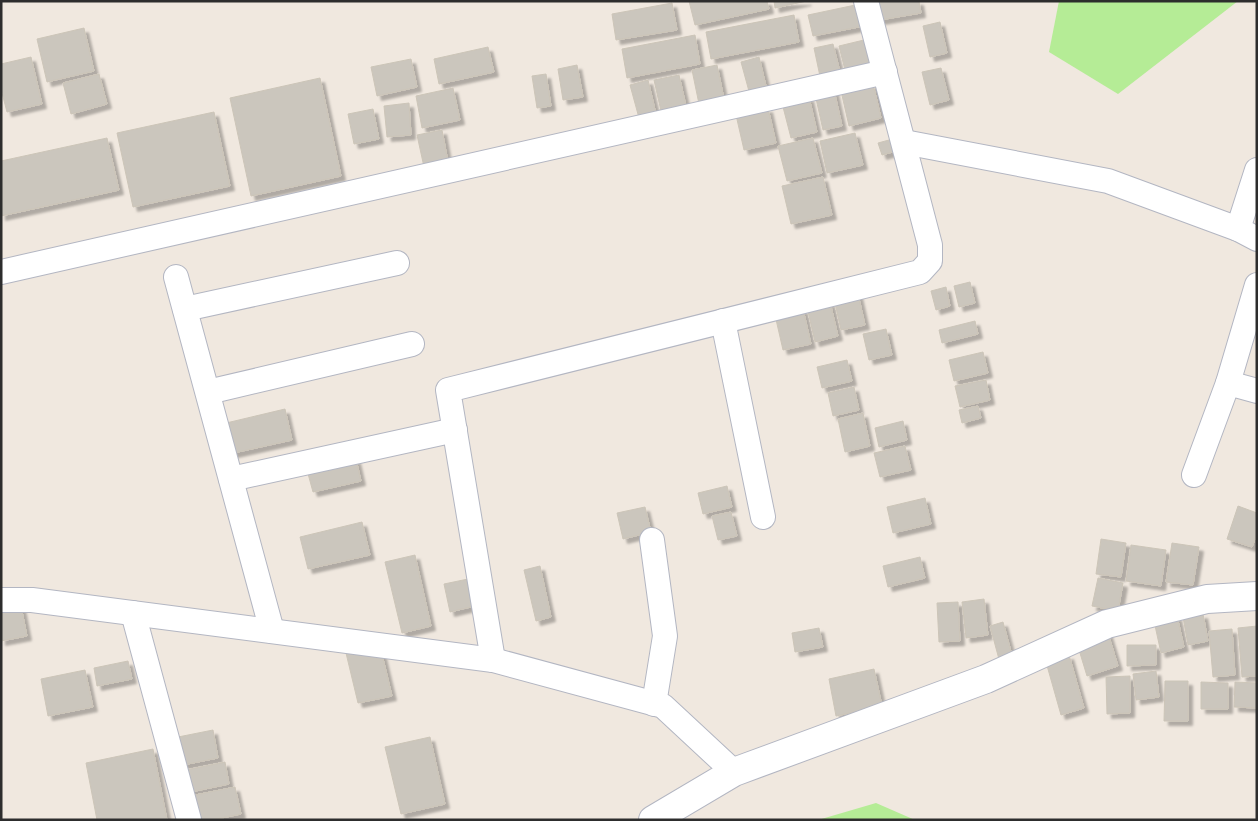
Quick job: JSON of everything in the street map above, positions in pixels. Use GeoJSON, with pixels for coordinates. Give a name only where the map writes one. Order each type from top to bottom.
{"type":"FeatureCollection","features":[{"type":"Feature","properties":{"kind":"street"},"geometry":{"type":"LineString","coordinates":[[493,660],[448,390],[920,272],[930,260],[930,245],[866,1]]}},
{"type":"Feature","properties":{"kind":"street"},"geometry":{"type":"LineString","coordinates":[[1,272],[885,72]]}},
{"type":"Feature","properties":{"kind":"street"},"geometry":{"type":"LineString","coordinates":[[904,142],[1108,181],[1247,234],[1257,170]]}},
{"type":"Feature","properties":{"kind":"street"},"geometry":{"type":"LineString","coordinates":[[185,309],[397,263]]}},
{"type":"Feature","properties":{"kind":"street"},"geometry":{"type":"LineString","coordinates":[[176,277],[272,631]]}},
{"type":"Feature","properties":{"kind":"street"},"geometry":{"type":"LineString","coordinates":[[1194,475],[1228,383],[1257,285]]}},
{"type":"Feature","properties":{"kind":"street"},"geometry":{"type":"LineString","coordinates":[[722,321],[763,517]]}},
{"type":"Feature","properties":{"kind":"street"},"geometry":{"type":"LineString","coordinates":[[208,392],[412,344]]}},
{"type":"Feature","properties":{"kind":"street"},"geometry":{"type":"LineString","coordinates":[[1228,383],[1257,391]]}},
{"type":"Feature","properties":{"kind":"street"},"geometry":{"type":"LineString","coordinates":[[231,479],[455,430]]}},
{"type":"Feature","properties":{"kind":"street"},"geometry":{"type":"LineString","coordinates":[[652,540],[665,636],[654,704]]}},
{"type":"Feature","properties":{"kind":"street"},"geometry":{"type":"LineString","coordinates":[[653,820],[734,772],[986,679],[1106,624],[1207,599],[1257,596]]}},
{"type":"Feature","properties":{"kind":"street"},"geometry":{"type":"LineString","coordinates":[[1,600],[32,600],[493,660],[663,706],[734,772]]}},
{"type":"Feature","properties":{"kind":"street"},"geometry":{"type":"LineString","coordinates":[[134,613],[190,820]]}},
{"type":"Feature","properties":{"kind":"green space"},"geometry":{"type":"Polygon","coordinates":[[[1059,1],[1238,1],[1118,94],[1049,52],[1059,1]]]}},
{"type":"Feature","properties":{"kind":"green space"},"geometry":{"type":"Polygon","coordinates":[[[876,803],[915,820],[818,820],[876,803]]]}},
{"type":"Feature","properties":{"kind":"building"},"geometry":{"type":"Polygon","coordinates":[[[689,1],[767,1],[769,9],[695,25],[689,1]]]}},
{"type":"Feature","properties":{"kind":"building"},"geometry":{"type":"Polygon","coordinates":[[[774,1],[807,1],[775,8],[774,1]]]}},
{"type":"Feature","properties":{"kind":"building"},"geometry":{"type":"Polygon","coordinates":[[[870,1],[919,1],[921,13],[874,21],[870,1]]]}},
{"type":"Feature","properties":{"kind":"building"},"geometry":{"type":"Polygon","coordinates":[[[672,3],[677,30],[616,40],[612,14],[672,3]]]}},
{"type":"Feature","properties":{"kind":"building"},"geometry":{"type":"Polygon","coordinates":[[[860,4],[864,26],[813,36],[808,15],[860,4]]]}},
{"type":"Feature","properties":{"kind":"building"},"geometry":{"type":"Polygon","coordinates":[[[794,15],[799,42],[711,59],[706,32],[794,15]]]}},
{"type":"Feature","properties":{"kind":"building"},"geometry":{"type":"Polygon","coordinates":[[[940,22],[947,53],[930,57],[923,26],[940,22]]]}},
{"type":"Feature","properties":{"kind":"building"},"geometry":{"type":"Polygon","coordinates":[[[84,28],[94,71],[47,82],[37,39],[84,28]]]}},
{"type":"Feature","properties":{"kind":"building"},"geometry":{"type":"Polygon","coordinates":[[[695,35],[700,64],[627,78],[622,49],[695,35]]]}},
{"type":"Feature","properties":{"kind":"building"},"geometry":{"type":"Polygon","coordinates":[[[868,39],[875,67],[846,74],[839,46],[868,39]]]}},
{"type":"Feature","properties":{"kind":"building"},"geometry":{"type":"Polygon","coordinates":[[[833,44],[841,76],[821,81],[814,48],[833,44]]]}},
{"type":"Feature","properties":{"kind":"building"},"geometry":{"type":"Polygon","coordinates":[[[488,47],[494,72],[439,84],[434,59],[488,47]]]}},
{"type":"Feature","properties":{"kind":"building"},"geometry":{"type":"Polygon","coordinates":[[[31,57],[42,104],[7,112],[1,89],[1,64],[31,57]]]}},
{"type":"Feature","properties":{"kind":"building"},"geometry":{"type":"Polygon","coordinates":[[[759,57],[767,90],[750,95],[741,62],[759,57]]]}},
{"type":"Feature","properties":{"kind":"building"},"geometry":{"type":"Polygon","coordinates":[[[411,59],[417,87],[377,96],[371,67],[411,59]]]}},
{"type":"Feature","properties":{"kind":"building"},"geometry":{"type":"Polygon","coordinates":[[[577,65],[583,97],[563,100],[558,69],[577,65]]]}},
{"type":"Feature","properties":{"kind":"building"},"geometry":{"type":"Polygon","coordinates":[[[717,65],[724,99],[699,104],[692,70],[717,65]]]}},
{"type":"Feature","properties":{"kind":"building"},"geometry":{"type":"Polygon","coordinates":[[[941,68],[949,100],[930,105],[922,72],[941,68]]]}},
{"type":"Feature","properties":{"kind":"building"},"geometry":{"type":"Polygon","coordinates":[[[99,74],[107,104],[71,114],[63,83],[99,74]]]}},
{"type":"Feature","properties":{"kind":"building"},"geometry":{"type":"Polygon","coordinates":[[[546,74],[551,106],[537,108],[532,76],[546,74]]]}},
{"type":"Feature","properties":{"kind":"building"},"geometry":{"type":"Polygon","coordinates":[[[679,75],[686,106],[661,111],[654,80],[679,75]]]}},
{"type":"Feature","properties":{"kind":"building"},"geometry":{"type":"Polygon","coordinates":[[[320,78],[341,176],[251,196],[230,98],[320,78]]]}},
{"type":"Feature","properties":{"kind":"building"},"geometry":{"type":"Polygon","coordinates":[[[648,80],[656,114],[639,118],[630,85],[648,80]]]}},
{"type":"Feature","properties":{"kind":"building"},"geometry":{"type":"Polygon","coordinates":[[[873,84],[881,118],[849,126],[841,91],[873,84]]]}},
{"type":"Feature","properties":{"kind":"building"},"geometry":{"type":"Polygon","coordinates":[[[453,88],[460,120],[422,128],[416,96],[453,88]]]}},
{"type":"Feature","properties":{"kind":"building"},"geometry":{"type":"Polygon","coordinates":[[[834,90],[842,126],[823,130],[815,94],[834,90]]]}},
{"type":"Feature","properties":{"kind":"building"},"geometry":{"type":"Polygon","coordinates":[[[809,97],[817,132],[791,138],[782,103],[809,97]]]}},
{"type":"Feature","properties":{"kind":"building"},"geometry":{"type":"Polygon","coordinates":[[[409,103],[411,135],[387,137],[384,106],[409,103]]]}},
{"type":"Feature","properties":{"kind":"building"},"geometry":{"type":"Polygon","coordinates":[[[768,108],[776,143],[744,150],[736,115],[768,108]]]}},
{"type":"Feature","properties":{"kind":"building"},"geometry":{"type":"Polygon","coordinates":[[[373,109],[379,139],[354,144],[348,114],[373,109]]]}},
{"type":"Feature","properties":{"kind":"building"},"geometry":{"type":"Polygon","coordinates":[[[214,112],[230,186],[133,207],[117,133],[214,112]]]}},
{"type":"Feature","properties":{"kind":"building"},"geometry":{"type":"Polygon","coordinates":[[[442,130],[448,162],[424,167],[417,135],[442,130]]]}},
{"type":"Feature","properties":{"kind":"building"},"geometry":{"type":"Polygon","coordinates":[[[855,133],[863,165],[827,173],[820,141],[855,133]]]}},
{"type":"Feature","properties":{"kind":"building"},"geometry":{"type":"Polygon","coordinates":[[[900,137],[903,149],[882,155],[878,143],[900,137]]]}},
{"type":"Feature","properties":{"kind":"building"},"geometry":{"type":"Polygon","coordinates":[[[107,138],[119,190],[1,216],[1,161],[107,138]]]}},
{"type":"Feature","properties":{"kind":"building"},"geometry":{"type":"Polygon","coordinates":[[[813,138],[822,173],[787,181],[778,146],[813,138]]]}},
{"type":"Feature","properties":{"kind":"building"},"geometry":{"type":"Polygon","coordinates":[[[823,177],[832,215],[791,224],[782,186],[823,177]]]}},
{"type":"Feature","properties":{"kind":"building"},"geometry":{"type":"Polygon","coordinates":[[[970,282],[975,303],[959,307],[954,286],[970,282]]]}},
{"type":"Feature","properties":{"kind":"building"},"geometry":{"type":"Polygon","coordinates":[[[946,287],[950,306],[936,310],[931,291],[946,287]]]}},
{"type":"Feature","properties":{"kind":"building"},"geometry":{"type":"Polygon","coordinates":[[[858,294],[865,325],[841,330],[834,299],[858,294]]]}},
{"type":"Feature","properties":{"kind":"building"},"geometry":{"type":"Polygon","coordinates":[[[830,302],[838,336],[815,342],[807,307],[830,302]]]}},
{"type":"Feature","properties":{"kind":"building"},"geometry":{"type":"Polygon","coordinates":[[[803,309],[811,344],[783,350],[775,315],[803,309]]]}},
{"type":"Feature","properties":{"kind":"building"},"geometry":{"type":"Polygon","coordinates":[[[975,321],[978,334],[942,343],[939,330],[975,321]]]}},
{"type":"Feature","properties":{"kind":"building"},"geometry":{"type":"Polygon","coordinates":[[[886,329],[892,355],[869,360],[863,334],[886,329]]]}},
{"type":"Feature","properties":{"kind":"building"},"geometry":{"type":"Polygon","coordinates":[[[983,352],[988,373],[954,381],[949,360],[983,352]]]}},
{"type":"Feature","properties":{"kind":"building"},"geometry":{"type":"Polygon","coordinates":[[[847,360],[852,381],[822,388],[817,367],[847,360]]]}},
{"type":"Feature","properties":{"kind":"building"},"geometry":{"type":"Polygon","coordinates":[[[986,380],[990,400],[960,407],[955,386],[986,380]]]}},
{"type":"Feature","properties":{"kind":"building"},"geometry":{"type":"Polygon","coordinates":[[[854,387],[859,410],[833,416],[828,393],[854,387]]]}},
{"type":"Feature","properties":{"kind":"building"},"geometry":{"type":"Polygon","coordinates":[[[978,406],[981,418],[962,423],[959,410],[978,406]]]}},
{"type":"Feature","properties":{"kind":"building"},"geometry":{"type":"Polygon","coordinates":[[[285,409],[292,440],[229,454],[222,424],[285,409]]]}},
{"type":"Feature","properties":{"kind":"building"},"geometry":{"type":"Polygon","coordinates":[[[863,413],[870,446],[845,452],[838,419],[863,413]]]}},
{"type":"Feature","properties":{"kind":"building"},"geometry":{"type":"Polygon","coordinates":[[[903,421],[907,440],[879,447],[875,428],[903,421]]]}},
{"type":"Feature","properties":{"kind":"building"},"geometry":{"type":"Polygon","coordinates":[[[905,446],[911,470],[880,477],[874,453],[905,446]]]}},
{"type":"Feature","properties":{"kind":"building"},"geometry":{"type":"Polygon","coordinates":[[[356,459],[361,481],[313,492],[307,470],[356,459]]]}},
{"type":"Feature","properties":{"kind":"building"},"geometry":{"type":"Polygon","coordinates":[[[727,486],[732,507],[703,514],[698,493],[727,486]]]}},
{"type":"Feature","properties":{"kind":"building"},"geometry":{"type":"Polygon","coordinates":[[[925,498],[931,524],[893,533],[887,507],[925,498]]]}},
{"type":"Feature","properties":{"kind":"building"},"geometry":{"type":"Polygon","coordinates":[[[1238,506],[1257,513],[1257,534],[1252,547],[1227,539],[1238,506]]]}},
{"type":"Feature","properties":{"kind":"building"},"geometry":{"type":"Polygon","coordinates":[[[645,507],[651,532],[623,539],[617,513],[645,507]]]}},
{"type":"Feature","properties":{"kind":"building"},"geometry":{"type":"Polygon","coordinates":[[[731,512],[737,536],[718,540],[712,516],[731,512]]]}},
{"type":"Feature","properties":{"kind":"building"},"geometry":{"type":"Polygon","coordinates":[[[362,522],[370,555],[308,569],[300,537],[362,522]]]}},
{"type":"Feature","properties":{"kind":"building"},"geometry":{"type":"Polygon","coordinates":[[[1101,539],[1126,543],[1121,577],[1096,574],[1101,539]]]}},
{"type":"Feature","properties":{"kind":"building"},"geometry":{"type":"Polygon","coordinates":[[[1172,543],[1199,547],[1193,585],[1166,582],[1172,543]]]}},
{"type":"Feature","properties":{"kind":"building"},"geometry":{"type":"Polygon","coordinates":[[[1131,545],[1166,550],[1161,586],[1126,581],[1131,545]]]}},
{"type":"Feature","properties":{"kind":"building"},"geometry":{"type":"Polygon","coordinates":[[[415,555],[431,626],[402,633],[385,562],[415,555]]]}},
{"type":"Feature","properties":{"kind":"building"},"geometry":{"type":"Polygon","coordinates":[[[920,557],[925,578],[888,587],[883,566],[920,557]]]}},
{"type":"Feature","properties":{"kind":"building"},"geometry":{"type":"Polygon","coordinates":[[[540,566],[551,617],[536,621],[524,570],[540,566]]]}},
{"type":"Feature","properties":{"kind":"building"},"geometry":{"type":"Polygon","coordinates":[[[1098,578],[1123,583],[1118,611],[1092,606],[1098,578]]]}},
{"type":"Feature","properties":{"kind":"building"},"geometry":{"type":"Polygon","coordinates":[[[468,579],[475,606],[450,612],[444,584],[468,579]]]}},
{"type":"Feature","properties":{"kind":"building"},"geometry":{"type":"Polygon","coordinates":[[[984,599],[988,635],[966,638],[962,602],[984,599]]]}},
{"type":"Feature","properties":{"kind":"building"},"geometry":{"type":"Polygon","coordinates":[[[958,602],[960,641],[939,642],[937,603],[958,602]]]}},
{"type":"Feature","properties":{"kind":"building"},"geometry":{"type":"Polygon","coordinates":[[[21,606],[27,636],[1,641],[1,610],[21,606]]]}},
{"type":"Feature","properties":{"kind":"building"},"geometry":{"type":"Polygon","coordinates":[[[1203,614],[1208,641],[1188,645],[1183,617],[1203,614]]]}},
{"type":"Feature","properties":{"kind":"building"},"geometry":{"type":"Polygon","coordinates":[[[1177,616],[1184,647],[1161,653],[1154,621],[1177,616]]]}},
{"type":"Feature","properties":{"kind":"building"},"geometry":{"type":"Polygon","coordinates":[[[1003,622],[1013,659],[1000,663],[990,626],[1003,622]]]}},
{"type":"Feature","properties":{"kind":"building"},"geometry":{"type":"Polygon","coordinates":[[[1257,626],[1257,676],[1242,677],[1238,628],[1257,626]]]}},
{"type":"Feature","properties":{"kind":"building"},"geometry":{"type":"Polygon","coordinates":[[[819,628],[823,647],[795,652],[792,633],[819,628]]]}},
{"type":"Feature","properties":{"kind":"building"},"geometry":{"type":"Polygon","coordinates":[[[1232,629],[1235,675],[1213,677],[1209,631],[1232,629]]]}},
{"type":"Feature","properties":{"kind":"building"},"geometry":{"type":"Polygon","coordinates":[[[1107,630],[1118,666],[1087,676],[1076,640],[1107,630]]]}},
{"type":"Feature","properties":{"kind":"building"},"geometry":{"type":"Polygon","coordinates":[[[1127,645],[1156,645],[1156,665],[1127,666],[1127,645]]]}},
{"type":"Feature","properties":{"kind":"building"},"geometry":{"type":"Polygon","coordinates":[[[380,646],[392,696],[358,703],[346,653],[380,646]]]}},
{"type":"Feature","properties":{"kind":"building"},"geometry":{"type":"Polygon","coordinates":[[[1069,655],[1084,708],[1061,715],[1046,662],[1069,655]]]}},
{"type":"Feature","properties":{"kind":"building"},"geometry":{"type":"Polygon","coordinates":[[[128,661],[132,679],[97,686],[94,668],[128,661]]]}},
{"type":"Feature","properties":{"kind":"building"},"geometry":{"type":"Polygon","coordinates":[[[874,669],[882,706],[836,716],[829,679],[874,669]]]}},
{"type":"Feature","properties":{"kind":"building"},"geometry":{"type":"Polygon","coordinates":[[[85,670],[93,707],[48,716],[41,679],[85,670]]]}},
{"type":"Feature","properties":{"kind":"building"},"geometry":{"type":"Polygon","coordinates":[[[1156,671],[1159,697],[1136,700],[1133,674],[1156,671]]]}},
{"type":"Feature","properties":{"kind":"building"},"geometry":{"type":"Polygon","coordinates":[[[1130,676],[1130,713],[1107,714],[1106,677],[1130,676]]]}},
{"type":"Feature","properties":{"kind":"building"},"geometry":{"type":"Polygon","coordinates":[[[1165,681],[1188,681],[1188,721],[1164,721],[1165,681]]]}},
{"type":"Feature","properties":{"kind":"building"},"geometry":{"type":"Polygon","coordinates":[[[1201,682],[1228,683],[1228,709],[1201,709],[1201,682]]]}},
{"type":"Feature","properties":{"kind":"building"},"geometry":{"type":"Polygon","coordinates":[[[1235,682],[1257,683],[1257,708],[1234,707],[1235,682]]]}},
{"type":"Feature","properties":{"kind":"building"},"geometry":{"type":"Polygon","coordinates":[[[213,730],[218,758],[183,765],[178,737],[213,730]]]}},
{"type":"Feature","properties":{"kind":"building"},"geometry":{"type":"Polygon","coordinates":[[[430,737],[445,804],[401,814],[385,747],[430,737]]]}},
{"type":"Feature","properties":{"kind":"building"},"geometry":{"type":"Polygon","coordinates":[[[153,749],[167,820],[97,820],[86,763],[153,749]]]}},
{"type":"Feature","properties":{"kind":"building"},"geometry":{"type":"Polygon","coordinates":[[[225,762],[229,784],[186,793],[181,771],[225,762]]]}},
{"type":"Feature","properties":{"kind":"building"},"geometry":{"type":"Polygon","coordinates":[[[235,787],[241,814],[212,820],[190,820],[185,797],[235,787]]]}}]}
